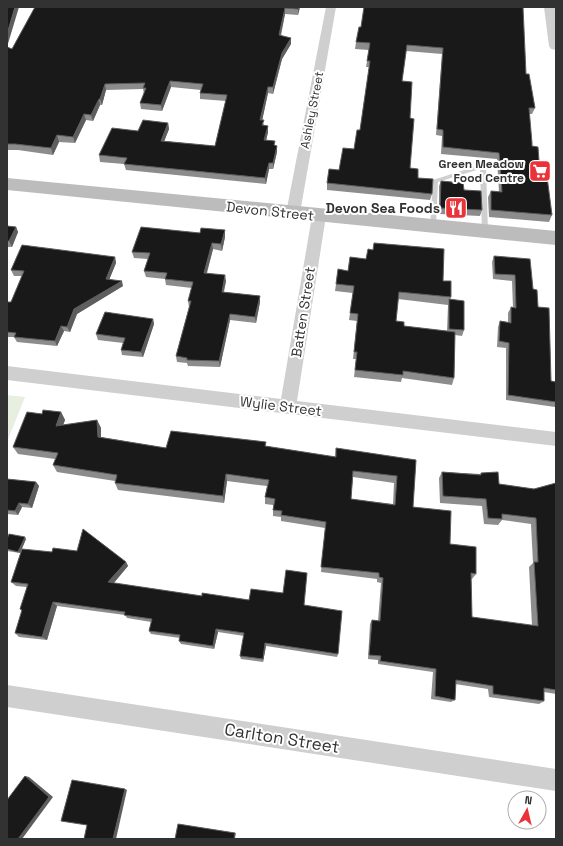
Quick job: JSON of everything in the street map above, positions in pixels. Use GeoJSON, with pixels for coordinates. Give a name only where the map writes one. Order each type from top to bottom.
{"type":"FeatureCollection","features":[{"type":"Feature","properties":{"kind":"main road","name":"Devon Street"},"geometry":{"type":"LineString","coordinates":[[7,184],[319,216],[556,238]]}},
{"type":"Feature","properties":{"kind":"street","name":"Ashley Street"},"geometry":{"type":"LineString","coordinates":[[293,213],[331,7]]}},
{"type":"Feature","properties":{"kind":"street"},"geometry":{"type":"LineString","coordinates":[[551,7],[556,37]]}},
{"type":"Feature","properties":{"kind":"street","name":"Batten Street"},"geometry":{"type":"LineString","coordinates":[[288,407],[319,216]]}},
{"type":"Feature","properties":{"kind":"street","name":"Wylie Street"},"geometry":{"type":"LineString","coordinates":[[7,373],[556,439]]}},
{"type":"Feature","properties":{"kind":"street","name":"Carlton Street"},"geometry":{"type":"LineString","coordinates":[[7,696],[556,780]]}},
{"type":"Feature","properties":{"kind":"lane"},"geometry":{"type":"LineString","coordinates":[[433,227],[435,181],[483,166],[485,232]]}},
{"type":"Feature","properties":{"kind":"green space"},"geometry":{"type":"Polygon","coordinates":[[[7,395],[25,397],[7,442],[7,395]]]}},
{"type":"Feature","properties":{"kind":"building"},"geometry":{"type":"Polygon","coordinates":[[[7,7],[15,7],[7,34],[7,7]]]}},
{"type":"Feature","properties":{"kind":"building"},"geometry":{"type":"Polygon","coordinates":[[[35,7],[299,7],[298,9],[285,8],[279,35],[291,38],[282,53],[273,87],[268,87],[260,120],[264,120],[262,125],[268,126],[264,140],[275,141],[274,145],[277,146],[273,163],[269,163],[265,178],[124,164],[127,158],[99,155],[112,128],[138,131],[143,120],[168,123],[161,141],[215,146],[227,95],[200,93],[203,84],[170,81],[161,105],[140,103],[146,88],[143,88],[145,83],[105,84],[100,99],[91,115],[84,114],[73,137],[57,135],[51,148],[7,144],[7,47],[12,49],[35,7]]]}},
{"type":"Feature","properties":{"kind":"building"},"geometry":{"type":"Polygon","coordinates":[[[364,7],[523,7],[526,74],[529,74],[535,108],[529,108],[532,146],[538,147],[539,161],[545,161],[552,215],[491,210],[491,191],[502,192],[499,153],[443,147],[443,130],[437,129],[443,48],[407,45],[402,81],[412,82],[410,118],[414,119],[410,168],[418,169],[418,178],[433,179],[432,194],[327,183],[329,169],[339,170],[343,148],[354,149],[357,130],[360,130],[370,61],[367,61],[370,43],[356,42],[359,27],[361,27],[364,7]]]}},
{"type":"Feature","properties":{"kind":"building"},"geometry":{"type":"Polygon","coordinates":[[[441,181],[463,183],[464,190],[481,191],[482,210],[440,208],[441,181]]]}},
{"type":"Feature","properties":{"kind":"building"},"geometry":{"type":"Polygon","coordinates":[[[7,226],[16,227],[9,241],[7,241],[7,226]]]}},
{"type":"Feature","properties":{"kind":"building"},"geometry":{"type":"Polygon","coordinates":[[[141,227],[200,233],[201,228],[225,230],[221,244],[212,243],[204,273],[225,275],[222,292],[260,296],[255,317],[230,314],[219,361],[187,360],[187,358],[176,356],[191,301],[188,301],[193,282],[165,279],[167,273],[144,271],[150,253],[132,252],[141,227]]]}},
{"type":"Feature","properties":{"kind":"building"},"geometry":{"type":"Polygon","coordinates":[[[374,243],[444,249],[443,281],[451,281],[451,297],[399,292],[396,321],[404,322],[404,326],[455,332],[454,378],[403,371],[403,375],[355,370],[357,352],[354,352],[358,314],[350,313],[354,286],[336,284],[338,269],[348,271],[350,257],[366,259],[368,249],[373,250],[374,243]]]}},
{"type":"Feature","properties":{"kind":"building"},"geometry":{"type":"Polygon","coordinates":[[[22,245],[115,257],[106,279],[122,281],[74,309],[67,327],[61,326],[55,341],[14,337],[16,333],[7,332],[7,302],[11,302],[24,271],[11,270],[22,245]]]}},
{"type":"Feature","properties":{"kind":"building"},"geometry":{"type":"Polygon","coordinates":[[[494,256],[530,259],[533,289],[537,290],[538,307],[549,308],[551,381],[556,382],[556,402],[508,395],[509,343],[499,341],[500,321],[511,323],[511,307],[516,308],[515,275],[495,274],[494,256]]]}},
{"type":"Feature","properties":{"kind":"building"},"geometry":{"type":"Polygon","coordinates":[[[449,299],[464,301],[464,330],[449,329],[449,299]]]}},
{"type":"Feature","properties":{"kind":"building"},"geometry":{"type":"Polygon","coordinates":[[[105,312],[153,319],[141,352],[121,350],[125,338],[96,334],[105,312]]]}},
{"type":"Feature","properties":{"kind":"building"},"geometry":{"type":"Polygon","coordinates":[[[43,410],[61,412],[56,426],[97,420],[98,437],[166,448],[171,431],[266,442],[265,446],[336,457],[336,448],[416,460],[413,507],[451,511],[450,544],[476,547],[476,574],[471,573],[472,617],[538,626],[534,562],[538,562],[536,518],[502,514],[502,519],[488,518],[486,499],[443,496],[442,472],[481,475],[481,473],[498,472],[499,484],[534,489],[556,483],[556,690],[544,688],[544,701],[493,694],[493,686],[456,680],[455,700],[435,696],[436,669],[380,661],[381,656],[369,655],[372,620],[380,621],[383,578],[379,577],[379,573],[321,567],[326,522],[281,515],[282,511],[273,510],[275,499],[265,497],[269,480],[226,474],[223,496],[115,483],[117,475],[53,465],[58,453],[13,447],[27,412],[42,414],[43,410]],[[353,471],[351,499],[395,505],[397,476],[353,471]]]}},
{"type":"Feature","properties":{"kind":"building"},"geometry":{"type":"Polygon","coordinates":[[[7,479],[36,482],[28,504],[19,503],[15,511],[7,510],[7,479]]]}},
{"type":"Feature","properties":{"kind":"building"},"geometry":{"type":"Polygon","coordinates":[[[83,529],[126,562],[108,582],[202,596],[202,593],[249,600],[251,589],[283,593],[286,570],[307,573],[304,605],[342,611],[338,654],[265,643],[263,659],[240,656],[244,633],[216,629],[213,646],[179,641],[180,635],[149,631],[152,619],[124,615],[125,612],[53,602],[42,637],[15,633],[22,610],[20,609],[28,584],[11,582],[22,549],[52,552],[53,548],[77,551],[83,529]]]}},
{"type":"Feature","properties":{"kind":"building"},"geometry":{"type":"Polygon","coordinates":[[[9,534],[25,537],[18,552],[7,549],[7,539],[9,534]]]}},
{"type":"Feature","properties":{"kind":"building"},"geometry":{"type":"Polygon","coordinates":[[[25,776],[49,797],[18,839],[7,839],[7,800],[25,776]]]}},
{"type":"Feature","properties":{"kind":"building"},"geometry":{"type":"Polygon","coordinates":[[[72,780],[125,789],[113,839],[84,839],[87,825],[61,821],[72,780]]]}},
{"type":"Feature","properties":{"kind":"building"},"geometry":{"type":"Polygon","coordinates":[[[178,824],[235,833],[234,839],[175,839],[178,824]]]}},
{"type":"Feature","properties":{"kind":"place","name":"Green Meadow Food Centre"},"geometry":{"type":"Point","coordinates":[540,171]}},
{"type":"Feature","properties":{"kind":"place","name":"Devon Sea Foods"},"geometry":{"type":"Point","coordinates":[456,208]}}]}
